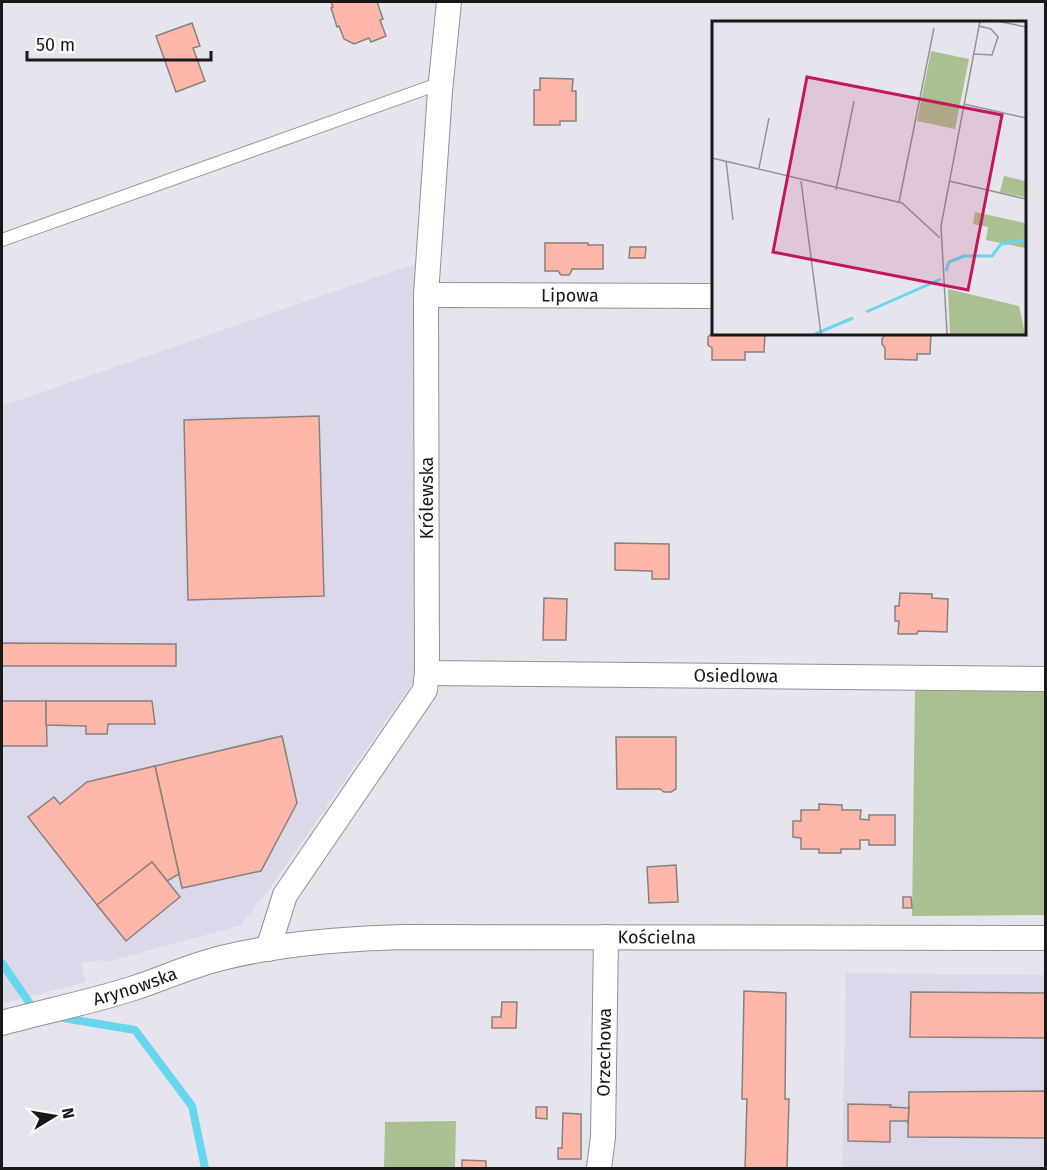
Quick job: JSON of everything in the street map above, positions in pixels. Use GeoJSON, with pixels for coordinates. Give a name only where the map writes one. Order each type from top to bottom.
{"type":"FeatureCollection","features":[{"type":"Feature","properties":{"kind":"street","name":"Królewska"},"geometry":{"type":"LineString","coordinates":[[268,949],[285,895],[425,690],[427,674],[426,295],[449,2]]}},
{"type":"Feature","properties":{"kind":"street","name":"Lipowa"},"geometry":{"type":"LineString","coordinates":[[426,295],[712,296]]}},
{"type":"Feature","properties":{"kind":"street","name":"Osiedlowa"},"geometry":{"type":"LineString","coordinates":[[427,674],[1046,679]]}},
{"type":"Feature","properties":{"kind":"street","name":"Orzechowa"},"geometry":{"type":"LineString","coordinates":[[599,1168],[603,1137],[606,937]]}},
{"type":"Feature","properties":{"kind":"street","name":"Kościelna"},"geometry":{"type":"LineString","coordinates":[[268,949],[333,940],[368,938],[1046,938]]}},
{"type":"Feature","properties":{"kind":"street","name":"Arynowska"},"geometry":{"type":"LineString","coordinates":[[2,1023],[115,994],[199,964],[268,949]]}},
{"type":"Feature","properties":{"kind":"lane"},"geometry":{"type":"LineString","coordinates":[[2,240],[441,83]]}},
{"type":"Feature","properties":{"kind":"shaded area"},"geometry":{"type":"Polygon","coordinates":[[[417,263],[415,679],[242,925],[107,962],[104,960],[81,963],[86,982],[5,1003],[2,999],[2,406],[417,263]]]}},
{"type":"Feature","properties":{"kind":"shaded area"},"geometry":{"type":"Polygon","coordinates":[[[846,973],[1045,975],[1045,1168],[842,1168],[846,973]]]}},
{"type":"Feature","properties":{"kind":"green space"},"geometry":{"type":"Polygon","coordinates":[[[915,688],[1045,688],[1045,915],[912,916],[915,688]]]}},
{"type":"Feature","properties":{"kind":"green space"},"geometry":{"type":"Polygon","coordinates":[[[456,1121],[455,1168],[384,1168],[385,1122],[456,1121]]]}},
{"type":"Feature","properties":{"kind":"building"},"geometry":{"type":"Polygon","coordinates":[[[331,2],[377,2],[386,36],[371,42],[369,38],[354,44],[344,39],[339,26],[337,27],[331,2]]]}},
{"type":"Feature","properties":{"kind":"building"},"geometry":{"type":"Polygon","coordinates":[[[192,23],[200,46],[193,48],[205,81],[176,92],[156,36],[192,23]]]}},
{"type":"Feature","properties":{"kind":"building"},"geometry":{"type":"Polygon","coordinates":[[[540,78],[573,79],[572,91],[576,91],[576,121],[560,121],[560,125],[534,125],[534,90],[540,90],[540,78]]]}},
{"type":"Feature","properties":{"kind":"building"},"geometry":{"type":"Polygon","coordinates":[[[545,243],[603,245],[603,269],[572,269],[569,275],[561,275],[558,271],[545,271],[545,243]]]}},
{"type":"Feature","properties":{"kind":"building"},"geometry":{"type":"Polygon","coordinates":[[[630,247],[646,247],[645,258],[629,258],[630,247]]]}},
{"type":"Feature","properties":{"kind":"building"},"geometry":{"type":"Polygon","coordinates":[[[712,333],[765,334],[764,352],[745,352],[745,360],[712,360],[712,348],[708,345],[708,337],[712,333]]]}},
{"type":"Feature","properties":{"kind":"building"},"geometry":{"type":"Polygon","coordinates":[[[931,334],[930,354],[917,354],[917,360],[885,359],[882,339],[885,335],[931,334]]]}},
{"type":"Feature","properties":{"kind":"building"},"geometry":{"type":"Polygon","coordinates":[[[319,416],[324,596],[188,600],[184,420],[319,416]]]}},
{"type":"Feature","properties":{"kind":"building"},"geometry":{"type":"Polygon","coordinates":[[[615,543],[669,544],[669,579],[652,579],[652,571],[615,570],[615,543]]]}},
{"type":"Feature","properties":{"kind":"building"},"geometry":{"type":"Polygon","coordinates":[[[900,593],[932,594],[932,598],[948,599],[947,632],[918,631],[917,634],[898,634],[899,621],[895,621],[895,606],[899,606],[900,593]]]}},
{"type":"Feature","properties":{"kind":"building"},"geometry":{"type":"Polygon","coordinates":[[[544,598],[567,599],[566,640],[543,640],[544,598]]]}},
{"type":"Feature","properties":{"kind":"building"},"geometry":{"type":"Polygon","coordinates":[[[2,643],[176,644],[176,666],[2,666],[2,643]]]}},
{"type":"Feature","properties":{"kind":"building"},"geometry":{"type":"Polygon","coordinates":[[[2,701],[46,701],[47,746],[2,746],[2,701]]]}},
{"type":"Feature","properties":{"kind":"building"},"geometry":{"type":"Polygon","coordinates":[[[46,701],[152,701],[155,724],[108,724],[107,734],[86,734],[86,726],[46,725],[46,701]]]}},
{"type":"Feature","properties":{"kind":"building"},"geometry":{"type":"Polygon","coordinates":[[[282,736],[297,803],[261,871],[182,888],[155,766],[282,736]]]}},
{"type":"Feature","properties":{"kind":"building"},"geometry":{"type":"Polygon","coordinates":[[[616,737],[676,737],[676,789],[664,792],[660,789],[617,789],[616,737]]]}},
{"type":"Feature","properties":{"kind":"building"},"geometry":{"type":"Polygon","coordinates":[[[155,766],[179,874],[167,881],[152,862],[97,905],[28,817],[54,797],[60,804],[87,782],[155,766]]]}},
{"type":"Feature","properties":{"kind":"building"},"geometry":{"type":"Polygon","coordinates":[[[819,804],[842,805],[842,810],[861,810],[860,819],[869,820],[869,815],[895,815],[895,845],[869,845],[869,840],[860,840],[860,849],[841,849],[841,853],[819,853],[819,849],[801,849],[801,838],[793,837],[793,821],[801,821],[801,810],[819,810],[819,804]]]}},
{"type":"Feature","properties":{"kind":"building"},"geometry":{"type":"Polygon","coordinates":[[[152,862],[180,897],[126,941],[97,905],[152,862]]]}},
{"type":"Feature","properties":{"kind":"building"},"geometry":{"type":"Polygon","coordinates":[[[676,865],[678,902],[649,903],[647,867],[676,865]]]}},
{"type":"Feature","properties":{"kind":"building"},"geometry":{"type":"Polygon","coordinates":[[[903,897],[911,897],[912,908],[903,908],[903,897]]]}},
{"type":"Feature","properties":{"kind":"building"},"geometry":{"type":"Polygon","coordinates":[[[744,991],[786,993],[785,1099],[789,1099],[787,1168],[745,1168],[747,1099],[742,1099],[744,991]]]}},
{"type":"Feature","properties":{"kind":"building"},"geometry":{"type":"Polygon","coordinates":[[[911,992],[1046,993],[1046,1038],[910,1037],[911,992]]]}},
{"type":"Feature","properties":{"kind":"building"},"geometry":{"type":"Polygon","coordinates":[[[502,1002],[517,1002],[516,1028],[492,1028],[492,1017],[501,1017],[502,1002]]]}},
{"type":"Feature","properties":{"kind":"building"},"geometry":{"type":"Polygon","coordinates":[[[1045,1091],[1046,1138],[908,1137],[909,1092],[1045,1091]]]}},
{"type":"Feature","properties":{"kind":"building"},"geometry":{"type":"Polygon","coordinates":[[[848,1104],[891,1105],[890,1107],[908,1108],[909,1106],[908,1123],[907,1121],[890,1121],[890,1142],[848,1141],[848,1104]]]}},
{"type":"Feature","properties":{"kind":"building"},"geometry":{"type":"Polygon","coordinates":[[[536,1107],[547,1107],[547,1119],[536,1118],[536,1107]]]}},
{"type":"Feature","properties":{"kind":"building"},"geometry":{"type":"Polygon","coordinates":[[[563,1113],[581,1114],[581,1159],[558,1159],[558,1148],[562,1148],[563,1113]]]}},
{"type":"Feature","properties":{"kind":"building"},"geometry":{"type":"Polygon","coordinates":[[[462,1160],[486,1161],[486,1168],[462,1168],[462,1160]]]}},
{"type":"Feature","properties":{"kind":"waterway"},"geometry":{"type":"LineString","coordinates":[[2,963],[35,1011]]}},
{"type":"Feature","properties":{"kind":"waterway"},"geometry":{"type":"LineString","coordinates":[[57,1017],[135,1030],[192,1106],[205,1168]]}}]}
